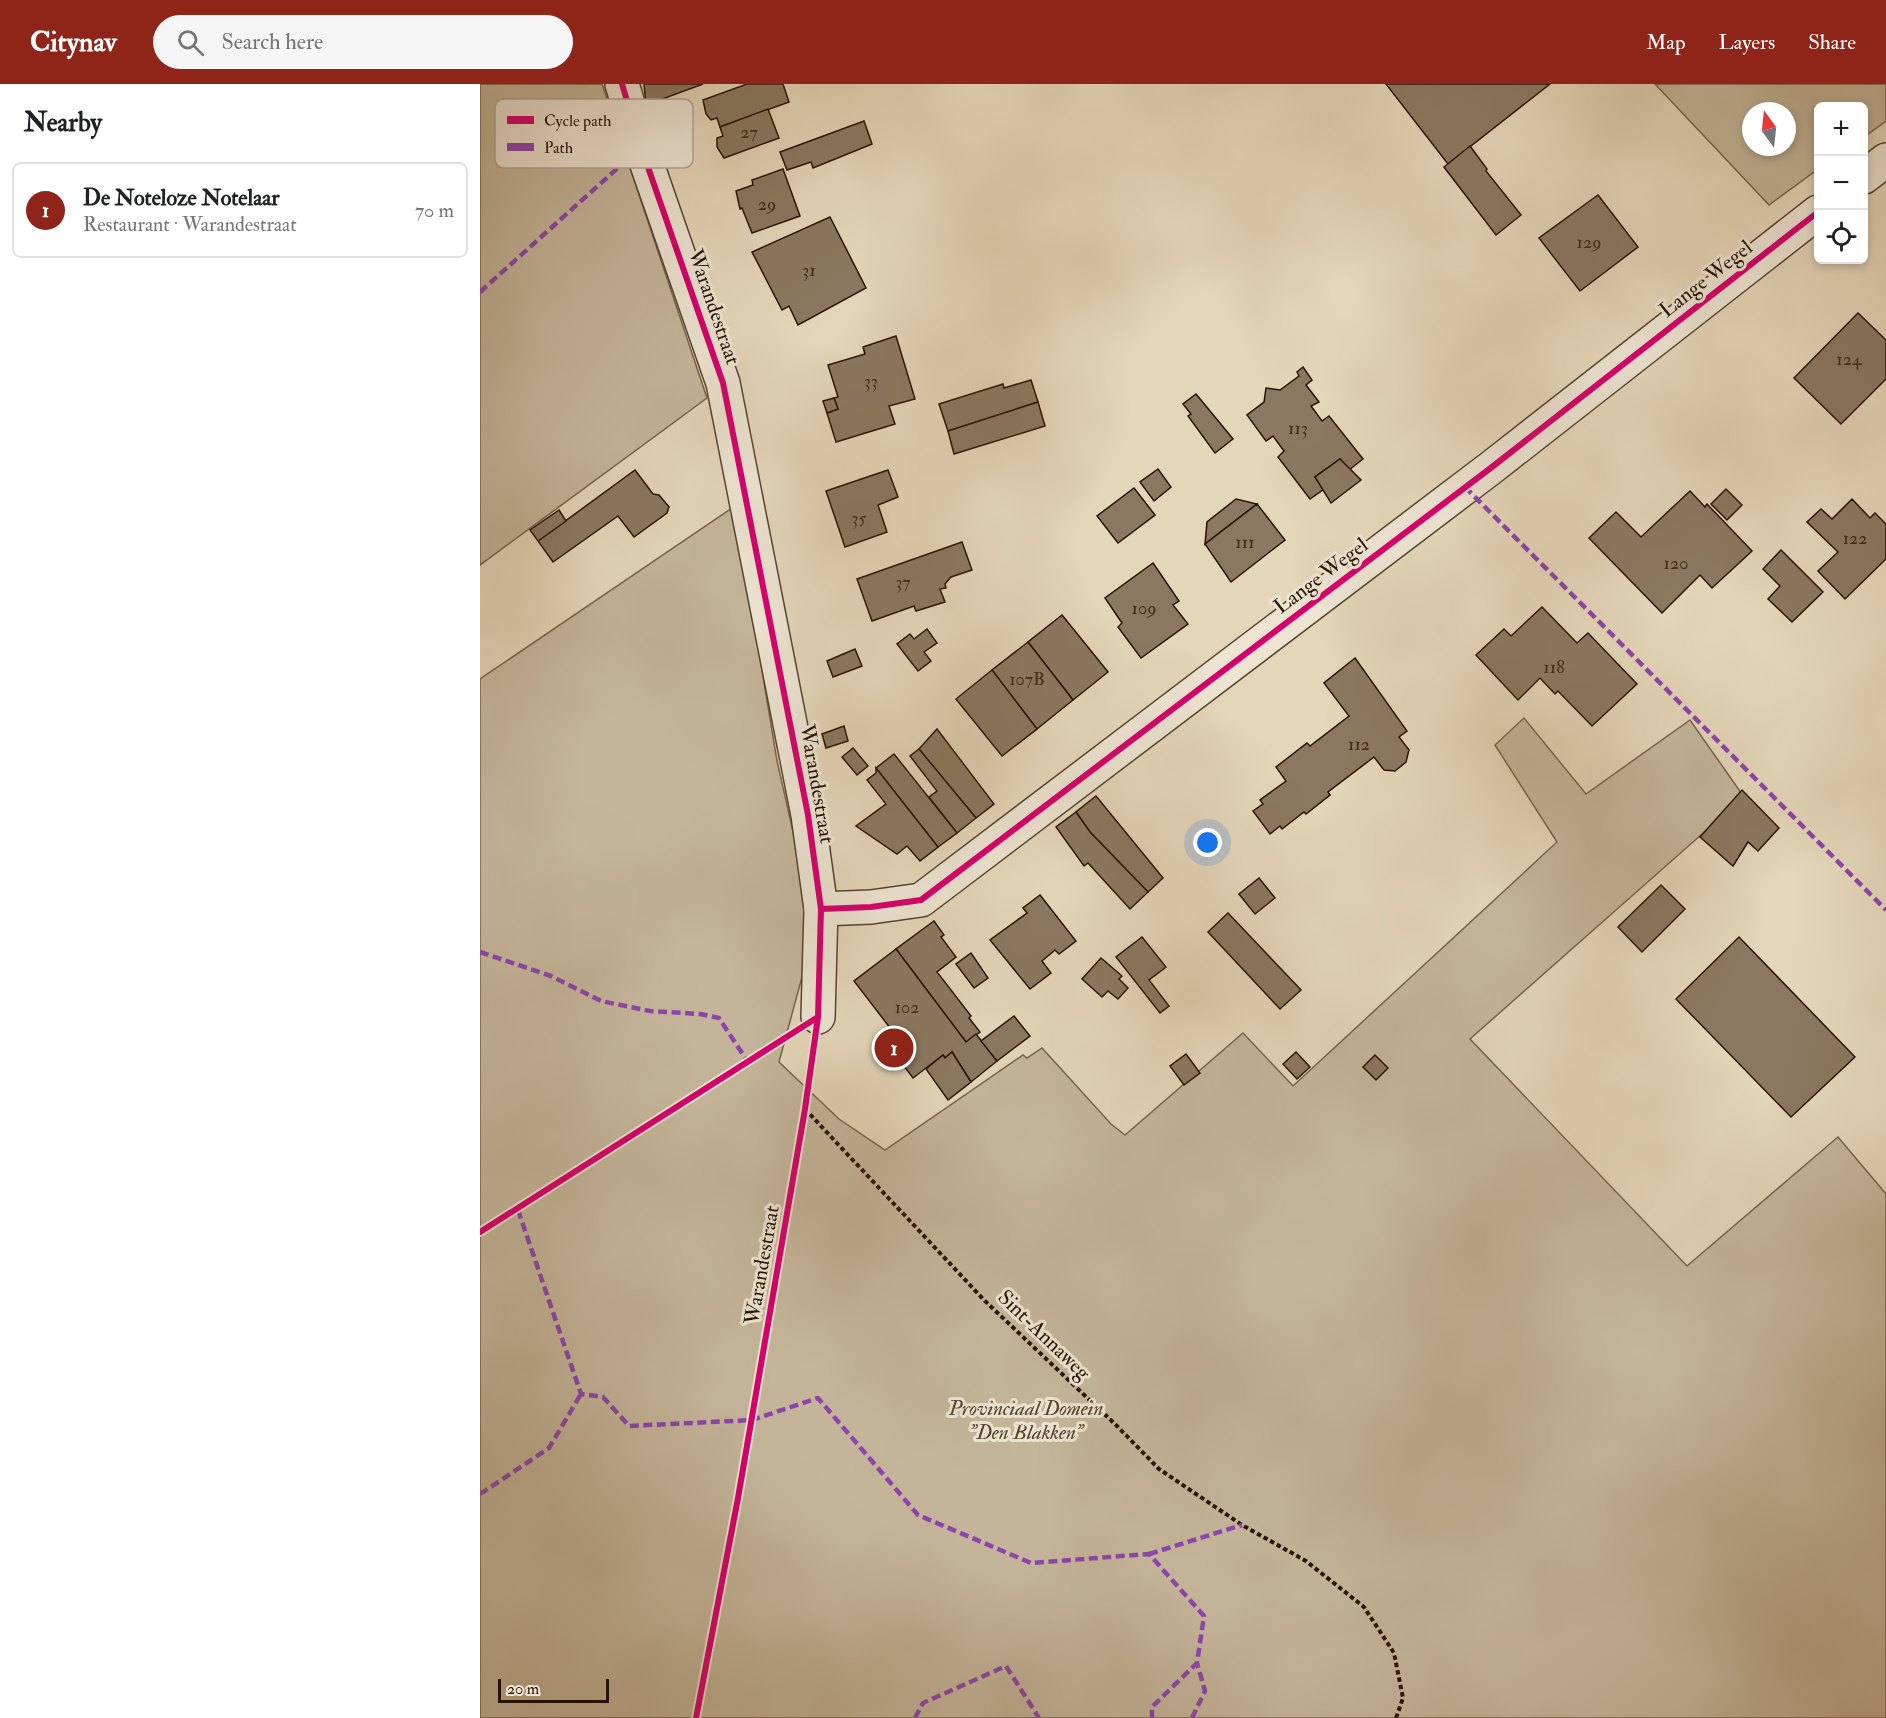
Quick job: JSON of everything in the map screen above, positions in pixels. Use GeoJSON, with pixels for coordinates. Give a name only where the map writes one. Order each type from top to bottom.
{"type":"FeatureCollection","features":[{"type":"Feature","properties":{"kind":"street","name":"Warandestraat"},"geometry":{"type":"LineString","coordinates":[[622,84],[627,99]]}},
{"type":"Feature","properties":{"kind":"street"},"geometry":{"type":"LineString","coordinates":[[1868,173],[1886,160]]}},
{"type":"Feature","properties":{"kind":"street","name":"Warandestraat"},"geometry":{"type":"LineString","coordinates":[[648,168],[723,383],[808,815],[821,909],[818,1017]]}},
{"type":"Feature","properties":{"kind":"street","name":"Lange Wegel"},"geometry":{"type":"LineString","coordinates":[[821,909],[871,907],[921,900],[1492,467],[1814,215]]}},
{"type":"Feature","properties":{"kind":"path"},"geometry":{"type":"LineString","coordinates":[[803,1120],[807,1097]]}},
{"type":"Feature","properties":{"kind":"green space"},"geometry":{"type":"Polygon","coordinates":[[[480,84],[602,84],[607,99],[495,99],[495,168],[630,168],[707,398],[480,565],[480,84]]]}},
{"type":"Feature","properties":{"kind":"green space"},"geometry":{"type":"Polygon","coordinates":[[[1655,84],[1886,84],[1886,121],[1868,134],[1868,102],[1814,102],[1814,172],[1769,205],[1655,84]]]}},
{"type":"Feature","properties":{"kind":"green space","name":"Provinciaal Domein \"Den Blakken\""},"geometry":{"type":"Polygon","coordinates":[[[735,506],[777,761],[815,929],[779,1062],[839,1119],[885,1150],[1023,1055],[1027,1058],[1042,1048],[1111,1124],[1125,1135],[1243,1033],[1293,1086],[1557,842],[1495,745],[1524,718],[1586,794],[1690,720],[1744,797],[1470,1039],[1687,1266],[1838,1137],[1886,1194],[1886,1718],[480,1718],[480,679],[735,506]]]}},
{"type":"Feature","properties":{"kind":"building"},"geometry":{"type":"Polygon","coordinates":[[[644,84],[703,84],[662,99],[645,99],[644,84]]]}},
{"type":"Feature","properties":{"kind":"building"},"geometry":{"type":"Polygon","coordinates":[[[747,84],[783,84],[789,102],[720,127],[717,118],[711,120],[706,114],[703,100],[747,84]]]}},
{"type":"Feature","properties":{"kind":"building"},"geometry":{"type":"Polygon","coordinates":[[[1386,84],[1550,84],[1448,164],[1386,84]]]}},
{"type":"Feature","properties":{"kind":"building"},"geometry":{"type":"Polygon","coordinates":[[[768,109],[779,138],[724,158],[717,147],[717,138],[723,136],[720,127],[768,109]]]}},
{"type":"Feature","properties":{"kind":"building"},"geometry":{"type":"Polygon","coordinates":[[[864,121],[872,144],[813,168],[811,162],[787,170],[780,152],[864,121]]]}},
{"type":"Feature","properties":{"kind":"building"},"geometry":{"type":"Polygon","coordinates":[[[1470,146],[1487,169],[1486,171],[1521,215],[1496,235],[1444,167],[1470,146]]]}},
{"type":"Feature","properties":{"kind":"building"},"geometry":{"type":"Polygon","coordinates":[[[783,169],[800,216],[752,233],[742,208],[740,209],[736,191],[753,185],[752,180],[783,169]]]}},
{"type":"Feature","properties":{"kind":"building"},"geometry":{"type":"Polygon","coordinates":[[[1598,195],[1638,247],[1580,291],[1539,238],[1598,195]]]}},
{"type":"Feature","properties":{"kind":"building"},"geometry":{"type":"Polygon","coordinates":[[[830,217],[866,288],[798,325],[789,306],[782,310],[752,252],[830,217]]]}},
{"type":"Feature","properties":{"kind":"building"},"geometry":{"type":"Polygon","coordinates":[[[1858,313],[1886,340],[1886,379],[1841,424],[1794,378],[1858,313]]]}},
{"type":"Feature","properties":{"kind":"building"},"geometry":{"type":"Polygon","coordinates":[[[896,336],[915,399],[889,406],[895,424],[836,442],[827,413],[838,409],[834,398],[838,397],[828,365],[865,354],[863,347],[896,336]]]}},
{"type":"Feature","properties":{"kind":"building"},"geometry":{"type":"Polygon","coordinates":[[[1303,367],[1312,380],[1306,385],[1319,402],[1311,406],[1322,421],[1329,416],[1363,459],[1349,470],[1340,459],[1315,477],[1324,489],[1310,499],[1278,457],[1284,451],[1273,436],[1266,441],[1247,415],[1264,402],[1266,388],[1280,390],[1299,376],[1297,372],[1303,367]]]}},
{"type":"Feature","properties":{"kind":"building"},"geometry":{"type":"Polygon","coordinates":[[[1031,380],[1038,402],[948,431],[939,404],[1003,384],[1004,388],[1031,380]]]}},
{"type":"Feature","properties":{"kind":"building"},"geometry":{"type":"Polygon","coordinates":[[[1196,394],[1233,439],[1215,453],[1188,416],[1191,414],[1183,404],[1196,394]]]}},
{"type":"Feature","properties":{"kind":"building"},"geometry":{"type":"Polygon","coordinates":[[[834,398],[838,409],[827,413],[823,401],[834,398]]]}},
{"type":"Feature","properties":{"kind":"building"},"geometry":{"type":"Polygon","coordinates":[[[1038,402],[1045,426],[954,454],[948,431],[1038,402]]]}},
{"type":"Feature","properties":{"kind":"building"},"geometry":{"type":"Polygon","coordinates":[[[1340,459],[1361,480],[1331,503],[1315,477],[1340,459]]]}},
{"type":"Feature","properties":{"kind":"building"},"geometry":{"type":"Polygon","coordinates":[[[1158,469],[1171,487],[1154,501],[1140,482],[1158,469]]]}},
{"type":"Feature","properties":{"kind":"building"},"geometry":{"type":"Polygon","coordinates":[[[635,470],[653,494],[659,495],[669,507],[667,513],[634,537],[618,516],[553,562],[538,541],[635,470]]]}},
{"type":"Feature","properties":{"kind":"building"},"geometry":{"type":"Polygon","coordinates":[[[888,470],[898,497],[878,505],[887,532],[845,547],[826,491],[888,470]]]}},
{"type":"Feature","properties":{"kind":"building"},"geometry":{"type":"Polygon","coordinates":[[[1134,488],[1155,515],[1118,543],[1097,516],[1134,488]]]}},
{"type":"Feature","properties":{"kind":"building"},"geometry":{"type":"Polygon","coordinates":[[[1726,489],[1742,505],[1727,520],[1711,504],[1726,489]]]}},
{"type":"Feature","properties":{"kind":"building"},"geometry":{"type":"Polygon","coordinates":[[[1690,491],[1705,507],[1707,504],[1752,551],[1712,588],[1700,575],[1662,613],[1589,538],[1616,512],[1641,537],[1690,491]]]}},
{"type":"Feature","properties":{"kind":"building"},"geometry":{"type":"Polygon","coordinates":[[[1236,499],[1257,504],[1205,544],[1207,522],[1236,499]]]}},
{"type":"Feature","properties":{"kind":"building"},"geometry":{"type":"Polygon","coordinates":[[[1852,499],[1870,518],[1875,513],[1886,524],[1886,559],[1845,599],[1818,571],[1838,552],[1807,522],[1821,509],[1832,519],[1852,499]]]}},
{"type":"Feature","properties":{"kind":"building"},"geometry":{"type":"Polygon","coordinates":[[[1257,504],[1285,540],[1231,582],[1205,544],[1257,504]]]}},
{"type":"Feature","properties":{"kind":"building"},"geometry":{"type":"Polygon","coordinates":[[[559,510],[566,521],[538,541],[530,530],[559,510]]]}},
{"type":"Feature","properties":{"kind":"building"},"geometry":{"type":"Polygon","coordinates":[[[962,542],[972,570],[951,577],[945,584],[946,588],[940,589],[945,602],[916,611],[914,606],[872,621],[857,579],[962,542]]]}},
{"type":"Feature","properties":{"kind":"building"},"geometry":{"type":"Polygon","coordinates":[[[1781,550],[1823,592],[1792,622],[1768,599],[1780,586],[1763,569],[1781,550]]]}},
{"type":"Feature","properties":{"kind":"building"},"geometry":{"type":"Polygon","coordinates":[[[1153,563],[1179,601],[1173,605],[1188,624],[1141,658],[1118,627],[1122,623],[1105,598],[1153,563]]]}},
{"type":"Feature","properties":{"kind":"building"},"geometry":{"type":"Polygon","coordinates":[[[1542,607],[1577,643],[1588,633],[1637,684],[1592,726],[1558,691],[1555,694],[1540,678],[1518,700],[1476,655],[1504,629],[1511,636],[1542,607]]]}},
{"type":"Feature","properties":{"kind":"building"},"geometry":{"type":"Polygon","coordinates":[[[1062,615],[1108,672],[1073,700],[1028,642],[1062,615]]]}},
{"type":"Feature","properties":{"kind":"building"},"geometry":{"type":"Polygon","coordinates":[[[927,629],[937,643],[924,652],[931,661],[918,671],[897,644],[910,634],[914,639],[927,629]]]}},
{"type":"Feature","properties":{"kind":"building"},"geometry":{"type":"Polygon","coordinates":[[[1028,642],[1073,700],[1037,729],[992,670],[1028,642]]]}},
{"type":"Feature","properties":{"kind":"building"},"geometry":{"type":"Polygon","coordinates":[[[855,649],[862,666],[833,677],[827,661],[855,649]]]}},
{"type":"Feature","properties":{"kind":"building"},"geometry":{"type":"Polygon","coordinates":[[[1355,658],[1407,731],[1399,737],[1409,750],[1406,762],[1395,771],[1384,770],[1374,757],[1328,792],[1330,795],[1306,814],[1304,812],[1282,829],[1280,826],[1270,834],[1253,811],[1263,804],[1260,800],[1286,781],[1276,767],[1307,743],[1310,746],[1349,716],[1324,683],[1355,658]]]}},
{"type":"Feature","properties":{"kind":"building"},"geometry":{"type":"Polygon","coordinates":[[[992,670],[1037,729],[1002,756],[956,699],[992,670]]]}},
{"type":"Feature","properties":{"kind":"building"},"geometry":{"type":"Polygon","coordinates":[[[844,726],[848,741],[826,748],[822,734],[844,726]]]}},
{"type":"Feature","properties":{"kind":"building"},"geometry":{"type":"Polygon","coordinates":[[[937,729],[994,804],[976,818],[919,749],[937,729]]]}},
{"type":"Feature","properties":{"kind":"building"},"geometry":{"type":"Polygon","coordinates":[[[853,748],[868,766],[857,775],[842,757],[853,748]]]}},
{"type":"Feature","properties":{"kind":"building"},"geometry":{"type":"Polygon","coordinates":[[[919,749],[976,818],[957,833],[929,797],[937,791],[910,756],[919,749]]]}},
{"type":"Feature","properties":{"kind":"building"},"geometry":{"type":"Polygon","coordinates":[[[894,754],[957,833],[938,847],[876,768],[894,754]]]}},
{"type":"Feature","properties":{"kind":"building"},"geometry":{"type":"Polygon","coordinates":[[[876,768],[938,847],[920,861],[907,846],[897,854],[856,826],[886,804],[867,780],[876,773],[876,768]]]}},
{"type":"Feature","properties":{"kind":"building"},"geometry":{"type":"Polygon","coordinates":[[[1742,790],[1779,828],[1758,851],[1748,842],[1733,866],[1700,837],[1742,790]]]}},
{"type":"Feature","properties":{"kind":"building"},"geometry":{"type":"Polygon","coordinates":[[[1096,796],[1163,878],[1148,892],[1090,832],[1076,812],[1096,796]]]}},
{"type":"Feature","properties":{"kind":"building"},"geometry":{"type":"Polygon","coordinates":[[[1076,812],[1090,832],[1148,892],[1130,909],[1088,863],[1084,866],[1056,827],[1076,812]]]}},
{"type":"Feature","properties":{"kind":"building"},"geometry":{"type":"Polygon","coordinates":[[[1259,878],[1275,898],[1255,914],[1239,894],[1259,878]]]}},
{"type":"Feature","properties":{"kind":"building"},"geometry":{"type":"Polygon","coordinates":[[[1661,885],[1685,909],[1642,952],[1618,927],[1661,885]]]}},
{"type":"Feature","properties":{"kind":"building"},"geometry":{"type":"Polygon","coordinates":[[[1040,895],[1076,941],[1059,954],[1055,950],[1042,961],[1051,973],[1030,989],[990,940],[1027,913],[1023,908],[1040,895]]]}},
{"type":"Feature","properties":{"kind":"building"},"geometry":{"type":"Polygon","coordinates":[[[1228,913],[1301,990],[1280,1009],[1208,932],[1228,913]]]}},
{"type":"Feature","properties":{"kind":"building"},"geometry":{"type":"Polygon","coordinates":[[[934,921],[944,935],[941,937],[956,957],[937,972],[971,1016],[969,1018],[980,1032],[966,1042],[896,949],[934,921]]]}},
{"type":"Feature","properties":{"kind":"building"},"geometry":{"type":"Polygon","coordinates":[[[1142,937],[1166,967],[1149,980],[1169,1006],[1160,1013],[1116,957],[1142,937]]]}},
{"type":"Feature","properties":{"kind":"building"},"geometry":{"type":"Polygon","coordinates":[[[1739,937],[1855,1057],[1791,1117],[1676,999],[1739,937]]]}},
{"type":"Feature","properties":{"kind":"building"},"geometry":{"type":"Polygon","coordinates":[[[896,949],[966,1042],[976,1034],[997,1061],[971,1082],[952,1052],[945,1058],[943,1055],[913,1078],[885,1041],[894,1033],[854,981],[896,949]]]}},
{"type":"Feature","properties":{"kind":"building"},"geometry":{"type":"Polygon","coordinates":[[[971,953],[988,978],[974,988],[956,964],[971,953]]]}},
{"type":"Feature","properties":{"kind":"building"},"geometry":{"type":"Polygon","coordinates":[[[1101,958],[1122,976],[1119,979],[1128,988],[1118,999],[1108,991],[1102,997],[1082,979],[1101,958]]]}},
{"type":"Feature","properties":{"kind":"building"},"geometry":{"type":"Polygon","coordinates":[[[1014,1016],[1030,1036],[997,1061],[981,1041],[1014,1016]]]}},
{"type":"Feature","properties":{"kind":"building"},"geometry":{"type":"Polygon","coordinates":[[[952,1052],[971,1082],[948,1100],[926,1069],[943,1055],[945,1058],[952,1052]]]}},
{"type":"Feature","properties":{"kind":"building"},"geometry":{"type":"Polygon","coordinates":[[[1296,1052],[1310,1067],[1297,1079],[1283,1064],[1296,1052]]]}},
{"type":"Feature","properties":{"kind":"building"},"geometry":{"type":"Polygon","coordinates":[[[1186,1054],[1200,1073],[1184,1085],[1170,1066],[1186,1054]]]}},
{"type":"Feature","properties":{"kind":"building"},"geometry":{"type":"Polygon","coordinates":[[[1375,1055],[1388,1068],[1376,1080],[1363,1067],[1375,1055]]]}},
{"type":"Feature","properties":{"kind":"marked path"},"geometry":{"type":"LineString","coordinates":[[480,292],[618,168]]}},
{"type":"Feature","properties":{"kind":"marked path"},"geometry":{"type":"LineString","coordinates":[[1465,487],[1886,910]]}},
{"type":"Feature","properties":{"kind":"marked path"},"geometry":{"type":"LineString","coordinates":[[480,952],[551,976],[601,1001],[650,1011],[700,1014],[719,1018],[748,1062]]}},
{"type":"Feature","properties":{"kind":"marked path"},"geometry":{"type":"LineString","coordinates":[[518,1210],[581,1394],[603,1397],[629,1426],[752,1420],[818,1398],[918,1515],[1031,1563],[1149,1554],[1204,1616],[1197,1663],[1152,1707],[1152,1718]]}},
{"type":"Feature","properties":{"kind":"marked path"},"geometry":{"type":"LineString","coordinates":[[480,1494],[549,1448],[581,1394]]}},
{"type":"Feature","properties":{"kind":"marked path"},"geometry":{"type":"LineString","coordinates":[[1149,1554],[1242,1525]]}},
{"type":"Feature","properties":{"kind":"marked path"},"geometry":{"type":"LineString","coordinates":[[1192,1718],[1205,1691],[1197,1663]]}},
{"type":"Feature","properties":{"kind":"marked path"},"geometry":{"type":"LineString","coordinates":[[915,1718],[923,1703],[1006,1666],[1039,1718]]}},
{"type":"Feature","properties":{"kind":"cycle path"},"geometry":{"type":"LineString","coordinates":[[622,84],[627,99]]}},
{"type":"Feature","properties":{"kind":"cycle path"},"geometry":{"type":"LineString","coordinates":[[648,168],[723,383],[808,815],[821,909],[818,1017],[805,1109],[738,1498],[696,1718]]}},
{"type":"Feature","properties":{"kind":"cycle path"},"geometry":{"type":"LineString","coordinates":[[821,909],[871,907],[921,900],[1492,467],[1814,215]]}},
{"type":"Feature","properties":{"kind":"cycle path"},"geometry":{"type":"LineString","coordinates":[[480,1232],[818,1017]]}},
{"type":"Feature","properties":{"kind":"place","name":"De Noteloze Notelaar"},"geometry":{"type":"Point","coordinates":[894,1048]}}]}
